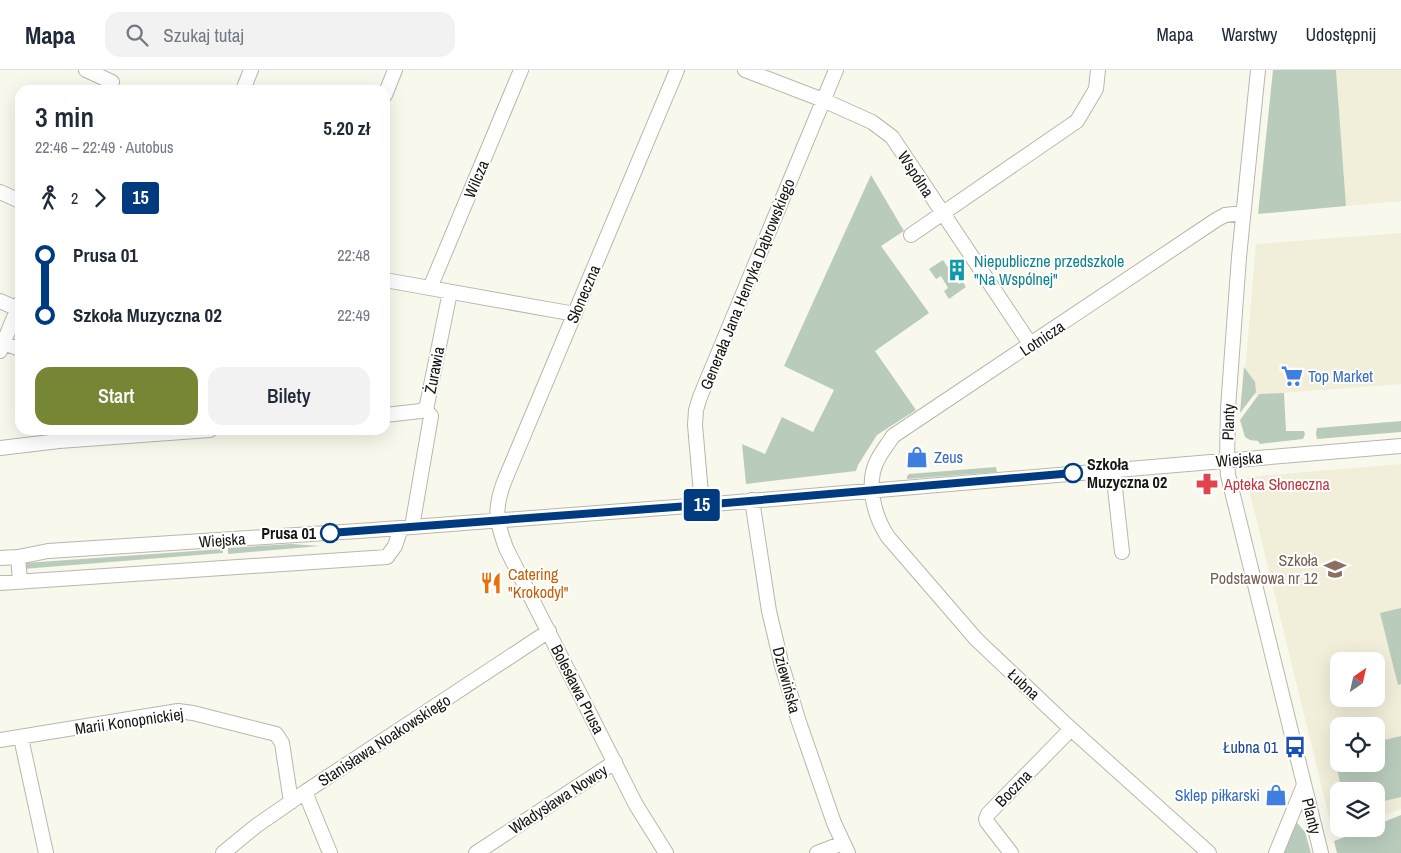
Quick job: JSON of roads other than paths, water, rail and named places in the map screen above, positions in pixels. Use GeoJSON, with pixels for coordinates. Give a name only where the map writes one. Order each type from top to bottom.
{"type":"FeatureCollection","features":[{"type":"Feature","properties":{"kind":"street"},"geometry":{"type":"LineString","coordinates":[[86,70],[113,81]]}},
{"type":"Feature","properties":{"kind":"street"},"geometry":{"type":"LineString","coordinates":[[245,85],[251,70]]}},
{"type":"Feature","properties":{"kind":"street"},"geometry":{"type":"LineString","coordinates":[[389,85],[396,70]]}},
{"type":"Feature","properties":{"kind":"street","name":"Wilcza"},"geometry":{"type":"LineString","coordinates":[[430,288],[521,70]]}},
{"type":"Feature","properties":{"kind":"street","name":"Słoneczna"},"geometry":{"type":"LineString","coordinates":[[497,520],[498,505],[504,482],[678,70]]}},
{"type":"Feature","properties":{"kind":"street","name":"Wspólna"},"geometry":{"type":"LineString","coordinates":[[745,70],[823,100],[872,122],[892,137],[1030,345]]}},
{"type":"Feature","properties":{"kind":"street","name":"Generała Jana Henryka Dąbrowskiego"},"geometry":{"type":"LineString","coordinates":[[702,505],[695,425],[696,410],[836,70]]}},
{"type":"Feature","properties":{"kind":"street"},"geometry":{"type":"LineString","coordinates":[[911,235],[1077,121],[1096,89],[1098,70]]}},
{"type":"Feature","properties":{"kind":"street","name":"Planty"},"geometry":{"type":"LineString","coordinates":[[1258,70],[1243,213],[1229,399],[1227,460],[1230,487],[1321,853]]}},
{"type":"Feature","properties":{"kind":"street"},"geometry":{"type":"LineString","coordinates":[[0,192],[15,199]]}},
{"type":"Feature","properties":{"kind":"street","name":"Lotnicza"},"geometry":{"type":"LineString","coordinates":[[872,491],[877,460],[893,436],[1216,220],[1226,215],[1243,213]]}},
{"type":"Feature","properties":{"kind":"street"},"geometry":{"type":"LineString","coordinates":[[390,281],[575,314]]}},
{"type":"Feature","properties":{"kind":"street","name":"Żurawia"},"geometry":{"type":"LineString","coordinates":[[390,414],[421,411],[427,406],[450,292]]}},
{"type":"Feature","properties":{"kind":"street"},"geometry":{"type":"LineString","coordinates":[[0,301],[15,305]]}},
{"type":"Feature","properties":{"kind":"street"},"geometry":{"type":"LineString","coordinates":[[15,316],[2,347],[15,348]]}},
{"type":"Feature","properties":{"kind":"street"},"geometry":{"type":"LineString","coordinates":[[0,583],[387,557],[406,528],[431,416],[425,409]]}},
{"type":"Feature","properties":{"kind":"street"},"geometry":{"type":"LineString","coordinates":[[0,448],[130,435]]}},
{"type":"Feature","properties":{"kind":"street","name":"Wiejska"},"geometry":{"type":"LineString","coordinates":[[0,558],[18,557],[48,551],[406,528],[1401,446]]}},
{"type":"Feature","properties":{"kind":"street"},"geometry":{"type":"LineString","coordinates":[[1113,470],[1122,552]]}},
{"type":"Feature","properties":{"kind":"street","name":"Łubna"},"geometry":{"type":"LineString","coordinates":[[872,491],[875,513],[888,537],[976,639],[1071,729],[1209,853]]}},
{"type":"Feature","properties":{"kind":"street","name":"Dziewińska"},"geometry":{"type":"LineString","coordinates":[[752,500],[769,611],[782,666],[798,720],[834,823],[845,848]]}},
{"type":"Feature","properties":{"kind":"street","name":"Bolesława Prusa"},"geometry":{"type":"LineString","coordinates":[[497,520],[506,548],[614,762],[642,816],[666,853]]}},
{"type":"Feature","properties":{"kind":"street"},"geometry":{"type":"LineString","coordinates":[[18,557],[20,581]]}},
{"type":"Feature","properties":{"kind":"street","name":"Stanisława Noakowskiego"},"geometry":{"type":"LineString","coordinates":[[223,853],[256,826],[305,792],[549,631]]}},
{"type":"Feature","properties":{"kind":"street","name":"Marii Konopnickiej"},"geometry":{"type":"LineString","coordinates":[[0,740],[178,711],[193,713],[276,734],[282,744],[291,802]]}},
{"type":"Feature","properties":{"kind":"street","name":"Boczna"},"geometry":{"type":"LineString","coordinates":[[1011,853],[987,822],[988,814],[1071,729]]}},
{"type":"Feature","properties":{"kind":"street"},"geometry":{"type":"LineString","coordinates":[[21,738],[45,853]]}},
{"type":"Feature","properties":{"kind":"street","name":"Władysława Nowcy"},"geometry":{"type":"LineString","coordinates":[[476,853],[614,762]]}},
{"type":"Feature","properties":{"kind":"street"},"geometry":{"type":"LineString","coordinates":[[1276,853],[1304,785]]}},
{"type":"Feature","properties":{"kind":"street"},"geometry":{"type":"LineString","coordinates":[[305,792],[330,853]]}},
{"type":"Feature","properties":{"kind":"street"},"geometry":{"type":"LineString","coordinates":[[817,853],[845,848]]}},
{"type":"Feature","properties":{"kind":"place","name":"Niepubliczne przedszkole \"Na Wspólnej\""},"geometry":{"type":"Point","coordinates":[957,270]}},
{"type":"Feature","properties":{"kind":"place","name":"Top Market"},"geometry":{"type":"Point","coordinates":[1292,376]}},
{"type":"Feature","properties":{"kind":"place","name":"Zeus"},"geometry":{"type":"Point","coordinates":[917,457]}},
{"type":"Feature","properties":{"kind":"place","name":"Szkoła Muzyczna 02"},"geometry":{"type":"Point","coordinates":[1073,473]}},
{"type":"Feature","properties":{"kind":"place","name":"Apteka Słoneczna"},"geometry":{"type":"Point","coordinates":[1207,484]}},
{"type":"Feature","properties":{"kind":"place","name":"Prusa 01"},"geometry":{"type":"Point","coordinates":[330,533]}},
{"type":"Feature","properties":{"kind":"place","name":"Szkoła Podstawowa nr 12"},"geometry":{"type":"Point","coordinates":[1335,569]}},
{"type":"Feature","properties":{"kind":"place","name":"Catering \"Krokodyl\""},"geometry":{"type":"Point","coordinates":[491,583]}},
{"type":"Feature","properties":{"kind":"place","name":"Łubna 01"},"geometry":{"type":"Point","coordinates":[1295,747]}},
{"type":"Feature","properties":{"kind":"place","name":"Sklep piłkarski"},"geometry":{"type":"Point","coordinates":[1276,795]}}]}
